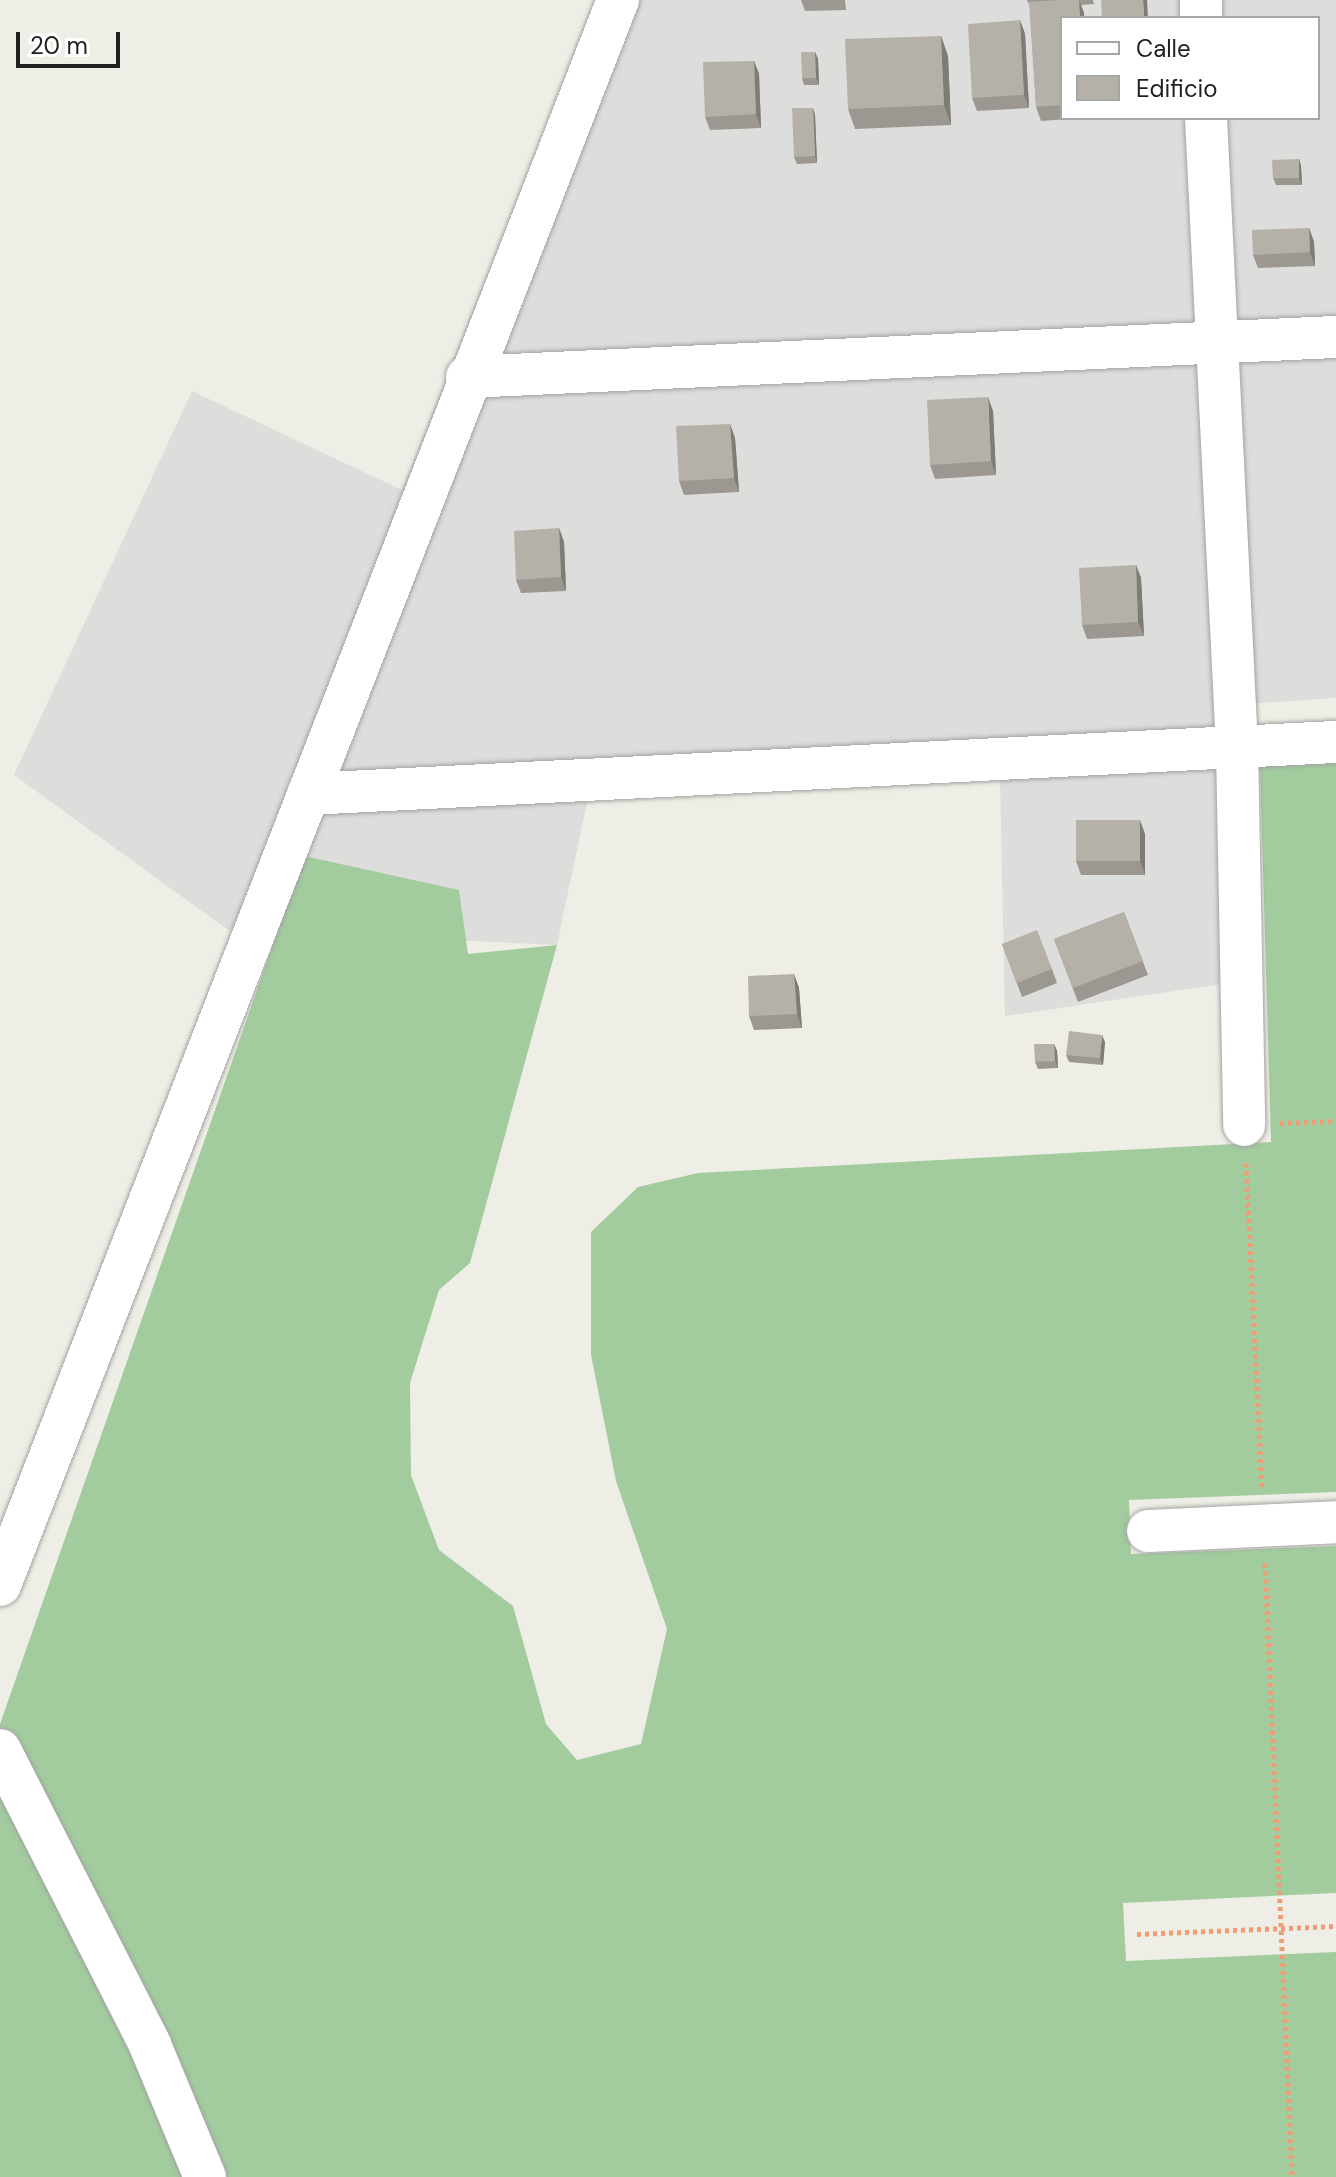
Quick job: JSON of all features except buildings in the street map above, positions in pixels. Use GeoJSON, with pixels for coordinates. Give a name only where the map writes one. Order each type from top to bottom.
{"type":"FeatureCollection","features":[{"type":"Feature","properties":{"kind":"street"},"geometry":{"type":"LineString","coordinates":[[0,1585],[467,377],[618,0]]}},
{"type":"Feature","properties":{"kind":"street"},"geometry":{"type":"LineString","coordinates":[[1206,120],[1237,748],[1244,1125]]}},
{"type":"Feature","properties":{"kind":"street"},"geometry":{"type":"LineString","coordinates":[[467,377],[1216,345],[1336,337]]}},
{"type":"Feature","properties":{"kind":"street"},"geometry":{"type":"LineString","coordinates":[[308,794],[1336,742]]}},
{"type":"Feature","properties":{"kind":"street"},"geometry":{"type":"LineString","coordinates":[[1148,1531],[1336,1522]]}},
{"type":"Feature","properties":{"kind":"street"},"geometry":{"type":"LineString","coordinates":[[0,1750],[150,2045],[205,2177]]}},
{"type":"Feature","properties":{"kind":"path"},"geometry":{"type":"LineString","coordinates":[[1292,2177],[1244,1125],[1336,1121]]}},
{"type":"Feature","properties":{"kind":"path"},"geometry":{"type":"LineString","coordinates":[[1137,1934],[1336,1926]]}},
{"type":"Feature","properties":{"kind":"shaded area"},"geometry":{"type":"Polygon","coordinates":[[[596,0],[1336,0],[1336,698],[1233,705],[1236,982],[1005,1016],[1000,779],[591,783],[557,945],[228,930],[14,775],[192,391],[402,490],[596,0]]]}},
{"type":"Feature","properties":{"kind":"green space"},"geometry":{"type":"Polygon","coordinates":[[[1336,760],[1336,1492],[1129,1500],[1131,1554],[1336,1546],[1336,1893],[1123,1903],[1126,1961],[1336,1952],[1336,2177],[0,2177],[0,1724],[304,856],[459,890],[468,954],[557,945],[470,1263],[439,1290],[410,1383],[411,1475],[439,1550],[513,1606],[546,1724],[577,1760],[641,1744],[667,1629],[616,1481],[591,1355],[591,1232],[638,1187],[698,1173],[1271,1142],[1260,767],[1336,760]]]}}]}
